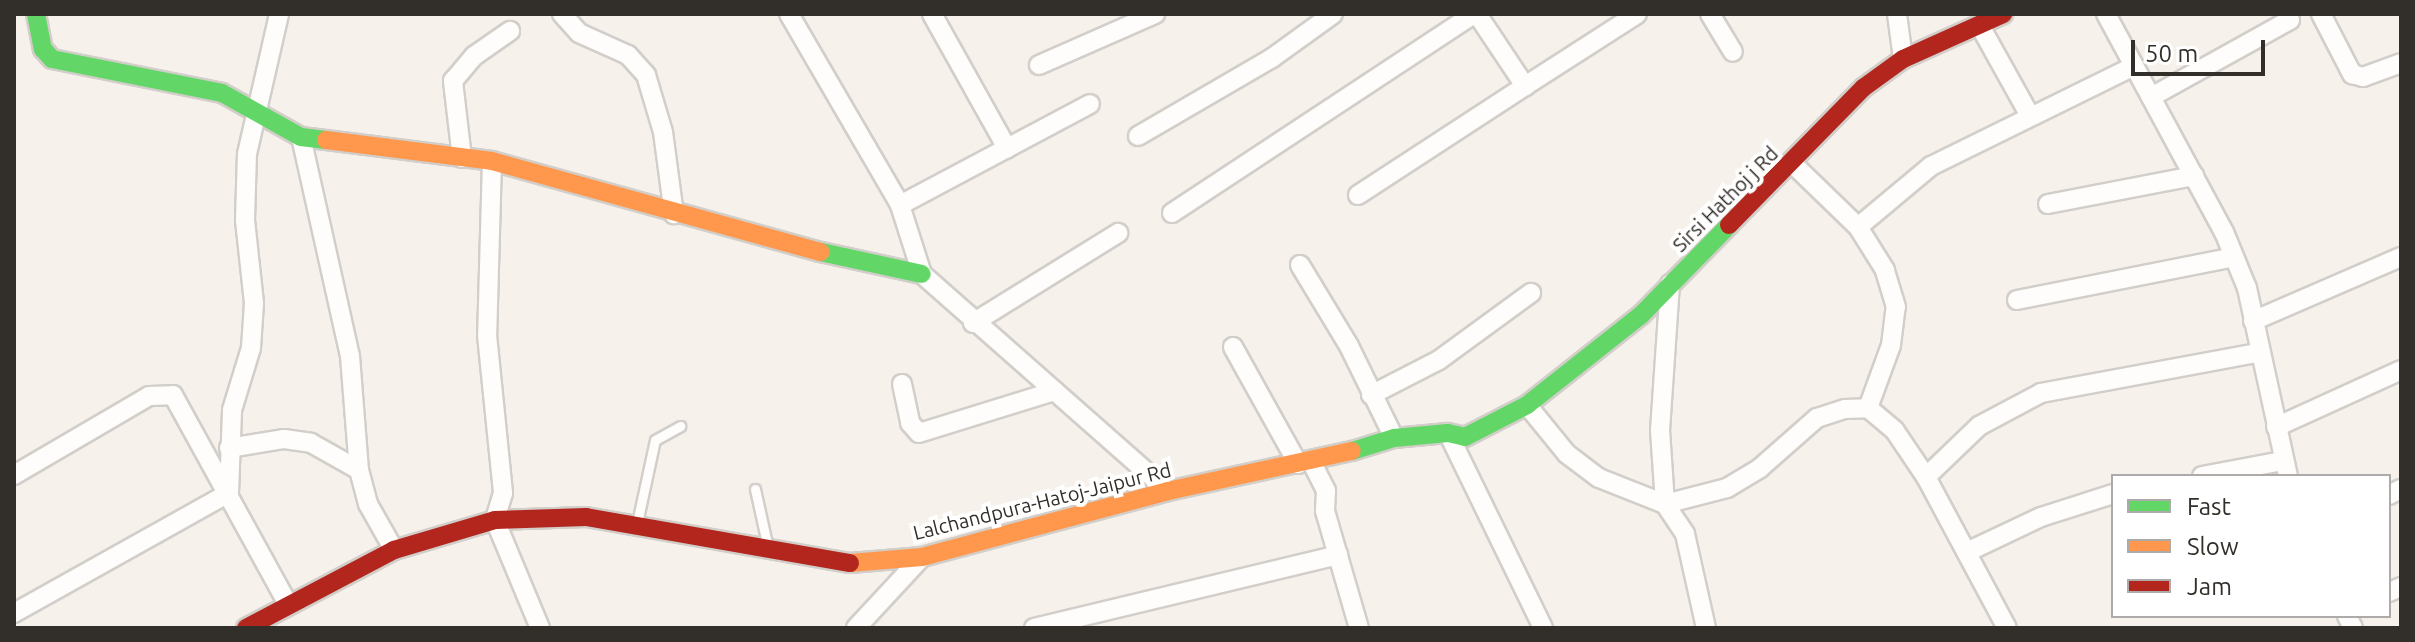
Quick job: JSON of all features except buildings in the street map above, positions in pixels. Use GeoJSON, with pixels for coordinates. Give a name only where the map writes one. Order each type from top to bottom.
{"type":"FeatureCollection","features":[{"type":"Feature","properties":{"kind":"street"},"geometry":{"type":"LineString","coordinates":[[36,14],[43,49],[52,59],[222,93],[301,137],[492,161],[869,266],[922,274]]}},
{"type":"Feature","properties":{"kind":"street"},"geometry":{"type":"LineString","coordinates":[[229,493],[232,410],[251,348],[254,303],[244,183],[279,14]]}},
{"type":"Feature","properties":{"kind":"street"},"geometry":{"type":"LineString","coordinates":[[562,14],[579,33],[628,55],[646,75],[663,132],[674,214]]}},
{"type":"Feature","properties":{"kind":"street"},"geometry":{"type":"LineString","coordinates":[[789,14],[900,205],[922,274],[973,323],[1168,491]]}},
{"type":"Feature","properties":{"kind":"street"},"geometry":{"type":"LineString","coordinates":[[932,14],[1007,148]]}},
{"type":"Feature","properties":{"kind":"street"},"geometry":{"type":"LineString","coordinates":[[1039,65],[1155,14]]}},
{"type":"Feature","properties":{"kind":"street"},"geometry":{"type":"LineString","coordinates":[[1138,136],[1272,58],[1333,14]]}},
{"type":"Feature","properties":{"kind":"street"},"geometry":{"type":"LineString","coordinates":[[1172,213],[1475,14],[1525,86]]}},
{"type":"Feature","properties":{"kind":"street"},"geometry":{"type":"LineString","coordinates":[[1358,195],[1637,14]]}},
{"type":"Feature","properties":{"kind":"street"},"geometry":{"type":"LineString","coordinates":[[1710,14],[1733,52]]}},
{"type":"Feature","properties":{"kind":"street"},"geometry":{"type":"LineString","coordinates":[[1884,14],[1897,22],[1903,59]]}},
{"type":"Feature","properties":{"kind":"street","name":"Sirsi Hathoj j Rd"},"geometry":{"type":"LineString","coordinates":[[1485,430],[1527,405],[1641,315],[1863,88],[1903,59],[2003,14]]}},
{"type":"Feature","properties":{"kind":"street"},"geometry":{"type":"LineString","coordinates":[[2106,14],[2234,257],[2253,321],[2257,353],[2285,469],[2226,474]]}},
{"type":"Feature","properties":{"kind":"street"},"geometry":{"type":"LineString","coordinates":[[2321,14],[2352,74],[2363,77],[2401,63]]}},
{"type":"Feature","properties":{"kind":"street"},"geometry":{"type":"LineString","coordinates":[[2151,97],[2290,20]]}},
{"type":"Feature","properties":{"kind":"street"},"geometry":{"type":"LineString","coordinates":[[1980,26],[2030,116]]}},
{"type":"Feature","properties":{"kind":"street"},"geometry":{"type":"LineString","coordinates":[[462,158],[453,81],[474,56],[510,31]]}},
{"type":"Feature","properties":{"kind":"street"},"geometry":{"type":"LineString","coordinates":[[1858,227],[1931,166],[2134,66]]}},
{"type":"Feature","properties":{"kind":"street"},"geometry":{"type":"LineString","coordinates":[[900,205],[1090,104]]}},
{"type":"Feature","properties":{"kind":"street"},"geometry":{"type":"LineString","coordinates":[[301,137],[358,401],[359,470],[368,504],[394,550]]}},
{"type":"Feature","properties":{"kind":"street"},"geometry":{"type":"LineString","coordinates":[[492,161],[487,335],[503,493],[495,520],[540,628]]}},
{"type":"Feature","properties":{"kind":"street"},"geometry":{"type":"LineString","coordinates":[[1792,163],[1858,227],[1885,270],[1896,307],[1891,345],[1868,408]]}},
{"type":"Feature","properties":{"kind":"street"},"geometry":{"type":"LineString","coordinates":[[2048,204],[2194,176]]}},
{"type":"Feature","properties":{"kind":"street"},"geometry":{"type":"LineString","coordinates":[[973,323],[1118,233]]}},
{"type":"Feature","properties":{"kind":"street"},"geometry":{"type":"LineString","coordinates":[[2017,300],[2234,257]]}},
{"type":"Feature","properties":{"kind":"street"},"geometry":{"type":"LineString","coordinates":[[2253,321],[2401,257]]}},
{"type":"Feature","properties":{"kind":"street"},"geometry":{"type":"LineString","coordinates":[[1300,265],[1349,346],[1394,438]]}},
{"type":"Feature","properties":{"kind":"street"},"geometry":{"type":"LineString","coordinates":[[1670,284],[1660,430],[1665,504],[1685,534],[1706,628]]}},
{"type":"Feature","properties":{"kind":"street"},"geometry":{"type":"LineString","coordinates":[[1371,395],[1439,360],[1531,293]]}},
{"type":"Feature","properties":{"kind":"street"},"geometry":{"type":"LineString","coordinates":[[1233,347],[1305,464],[1326,491],[1325,511],[1359,628]]}},
{"type":"Feature","properties":{"kind":"street"},"geometry":{"type":"LineString","coordinates":[[1926,477],[1979,426],[2041,393],[2257,353]]}},
{"type":"Feature","properties":{"kind":"street"},"geometry":{"type":"LineString","coordinates":[[2276,427],[2401,370]]}},
{"type":"Feature","properties":{"kind":"street"},"geometry":{"type":"LineString","coordinates":[[902,384],[910,423],[919,433],[1055,391]]}},
{"type":"Feature","properties":{"kind":"street"},"geometry":{"type":"LineString","coordinates":[[14,475],[161,392],[182,405],[288,604]]}},
{"type":"Feature","properties":{"kind":"street"},"geometry":{"type":"LineString","coordinates":[[1527,405],[1567,454],[1599,478],[1665,504],[1727,488],[1760,468],[1817,418],[1868,408]]}},
{"type":"Feature","properties":{"kind":"street"},"geometry":{"type":"LineString","coordinates":[[1868,408],[1895,431],[1926,477],[2007,628]]}},
{"type":"Feature","properties":{"kind":"street","name":"Lalchandpura-Hatoj-Jaipur Rd"},"geometry":{"type":"LineString","coordinates":[[246,628],[394,550],[495,520],[586,517],[770,555],[835,564],[922,557],[1168,491],[1305,464],[1394,438],[1448,433],[1465,437],[1485,430]]}},
{"type":"Feature","properties":{"kind":"street"},"geometry":{"type":"LineString","coordinates":[[1448,433],[1543,628]]}},
{"type":"Feature","properties":{"kind":"street"},"geometry":{"type":"LineString","coordinates":[[229,448],[284,439],[311,443],[359,470]]}},
{"type":"Feature","properties":{"kind":"street"},"geometry":{"type":"LineString","coordinates":[[14,613],[229,493]]}},
{"type":"Feature","properties":{"kind":"street"},"geometry":{"type":"LineString","coordinates":[[1967,552],[2041,517],[2111,495]]}},
{"type":"Feature","properties":{"kind":"street"},"geometry":{"type":"LineString","coordinates":[[1034,628],[1083,622],[1338,555]]}},
{"type":"Feature","properties":{"kind":"street"},"geometry":{"type":"LineString","coordinates":[[856,628],[922,557]]}},
{"type":"Feature","properties":{"kind":"lane"},"geometry":{"type":"LineString","coordinates":[[637,526],[649,454],[655,440],[680,426]]}},
{"type":"Feature","properties":{"kind":"lane"},"geometry":{"type":"LineString","coordinates":[[755,489],[770,555]]}},
{"type":"Feature","properties":{"kind":"traffic: fast"},"geometry":{"type":"LineString","coordinates":[[36,14],[43,49],[52,59],[222,93],[301,137],[326,140]]}},
{"type":"Feature","properties":{"kind":"traffic: fast"},"geometry":{"type":"LineString","coordinates":[[1352,451],[1394,438],[1448,433],[1465,437],[1527,405],[1641,315],[1729,225]]}},
{"type":"Feature","properties":{"kind":"traffic: fast"},"geometry":{"type":"LineString","coordinates":[[821,252],[922,274]]}},
{"type":"Feature","properties":{"kind":"traffic: slow"},"geometry":{"type":"LineString","coordinates":[[326,140],[492,161],[821,252]]}},
{"type":"Feature","properties":{"kind":"traffic: slow"},"geometry":{"type":"LineString","coordinates":[[850,563],[922,557],[1168,491],[1352,451]]}},
{"type":"Feature","properties":{"kind":"traffic: jam"},"geometry":{"type":"LineString","coordinates":[[1729,225],[1863,88],[1903,59],[2003,14]]}},
{"type":"Feature","properties":{"kind":"traffic: jam"},"geometry":{"type":"LineString","coordinates":[[246,628],[394,550],[495,520],[586,517],[850,563]]}}]}
